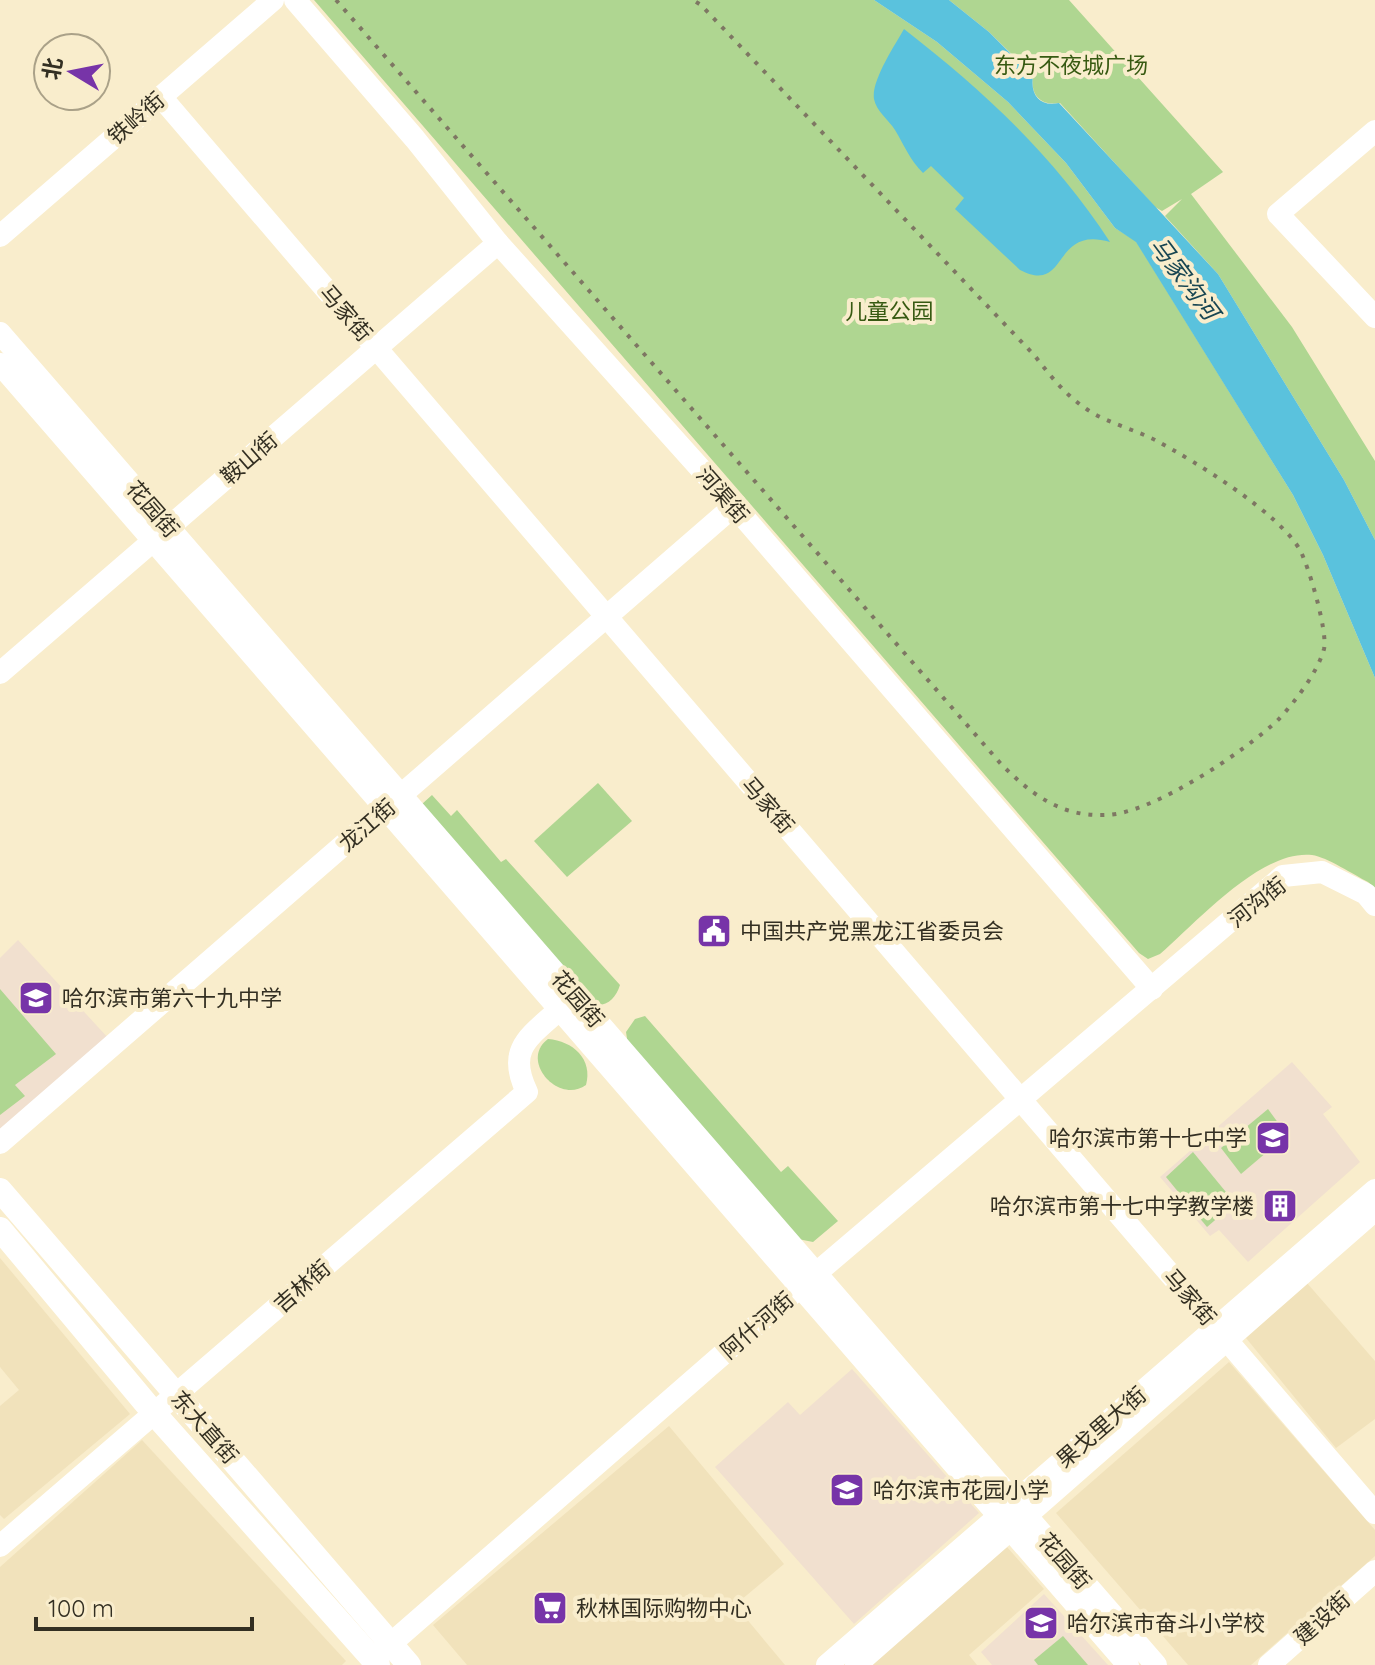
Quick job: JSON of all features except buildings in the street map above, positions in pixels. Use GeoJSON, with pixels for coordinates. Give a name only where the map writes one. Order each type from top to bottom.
{"type":"FeatureCollection","features":[{"type":"Feature","properties":{"kind":"main road","name":"东大直街"},"geometry":{"type":"LineString","coordinates":[[0,1190],[175,1393],[377,1658]]}},
{"type":"Feature","properties":{"kind":"main road","name":"东大直街"},"geometry":{"type":"LineString","coordinates":[[0,1229],[153,1412],[377,1658],[409,1665]]}},
{"type":"Feature","properties":{"kind":"street","name":"铁岭街"},"geometry":{"type":"LineString","coordinates":[[0,236],[273,0]]}},
{"type":"Feature","properties":{"kind":"street","name":"河渠街"},"geometry":{"type":"LineString","coordinates":[[295,0],[415,139],[498,243],[734,506],[1152,989]]}},
{"type":"Feature","properties":{"kind":"street","name":"马家街"},"geometry":{"type":"LineString","coordinates":[[161,97],[1375,1513]]}},
{"type":"Feature","properties":{"kind":"street"},"geometry":{"type":"LineString","coordinates":[[1375,131],[1278,214],[1375,317]]}},
{"type":"Feature","properties":{"kind":"street","name":"鞍山街"},"geometry":{"type":"LineString","coordinates":[[0,673],[498,243]]}},
{"type":"Feature","properties":{"kind":"street","name":"花园街"},"geometry":{"type":"LineString","coordinates":[[0,333],[161,534],[393,802],[1013,1516],[1156,1665]]}},
{"type":"Feature","properties":{"kind":"street","name":"花园街"},"geometry":{"type":"LineString","coordinates":[[0,364],[161,534]]}},
{"type":"Feature","properties":{"kind":"street","name":"龙江街"},"geometry":{"type":"LineString","coordinates":[[0,1143],[734,506]]}},
{"type":"Feature","properties":{"kind":"street","name":"花园街"},"geometry":{"type":"LineString","coordinates":[[393,802],[560,1009],[808,1280]]}},
{"type":"Feature","properties":{"kind":"street","name":"河沟街"},"geometry":{"type":"LineString","coordinates":[[1152,989],[1283,876],[1322,872],[1366,894],[1375,905]]}},
{"type":"Feature","properties":{"kind":"street","name":"阿什河街"},"geometry":{"type":"LineString","coordinates":[[377,1658],[808,1280],[1152,989]]}},
{"type":"Feature","properties":{"kind":"street","name":"吉林街"},"geometry":{"type":"LineString","coordinates":[[0,1546],[527,1092],[519,1074],[519,1058],[527,1038],[560,1009]]}},
{"type":"Feature","properties":{"kind":"street","name":"果戈里大街"},"geometry":{"type":"LineString","coordinates":[[856,1665],[1013,1516],[1221,1333],[1375,1190]]}},
{"type":"Feature","properties":{"kind":"street","name":"果戈里大街"},"geometry":{"type":"LineString","coordinates":[[1221,1333],[1375,1210]]}},
{"type":"Feature","properties":{"kind":"street","name":"花园街"},"geometry":{"type":"LineString","coordinates":[[1013,1516],[1128,1665]]}},
{"type":"Feature","properties":{"kind":"street","name":"果戈里大街"},"geometry":{"type":"LineString","coordinates":[[827,1665],[1013,1516]]}},
{"type":"Feature","properties":{"kind":"street","name":"建设街"},"geometry":{"type":"LineString","coordinates":[[1269,1665],[1375,1571]]}},
{"type":"Feature","properties":{"kind":"shaded area","name":"哈尔滨市第六十九中学"},"geometry":{"type":"Polygon","coordinates":[[[18,940],[109,1039],[0,1132],[0,958],[18,940]]]}},
{"type":"Feature","properties":{"kind":"shaded area","name":"哈尔滨市第十七中学"},"geometry":{"type":"Polygon","coordinates":[[[1292,1062],[1332,1107],[1323,1114],[1360,1162],[1248,1262],[1219,1230],[1210,1236],[1160,1177],[1292,1062]]]}},
{"type":"Feature","properties":{"kind":"shaded area"},"geometry":{"type":"Polygon","coordinates":[[[0,1258],[130,1414],[4,1519],[0,1515],[0,1406],[19,1390],[0,1367],[0,1258]]]}},
{"type":"Feature","properties":{"kind":"shaded area"},"geometry":{"type":"Polygon","coordinates":[[[1307,1283],[1375,1361],[1375,1419],[1336,1448],[1246,1338],[1307,1283]]]}},
{"type":"Feature","properties":{"kind":"shaded area"},"geometry":{"type":"Polygon","coordinates":[[[1229,1362],[1375,1530],[1375,1556],[1251,1665],[1188,1665],[1056,1513],[1229,1362]]]}},
{"type":"Feature","properties":{"kind":"shaded area","name":"哈尔滨市花园小学"},"geometry":{"type":"Polygon","coordinates":[[[852,1369],[979,1513],[854,1624],[715,1467],[788,1402],[800,1415],[852,1369]]]}},
{"type":"Feature","properties":{"kind":"shaded area"},"geometry":{"type":"Polygon","coordinates":[[[669,1426],[784,1564],[735,1605],[785,1665],[467,1665],[433,1625],[669,1426]]]}},
{"type":"Feature","properties":{"kind":"shaded area"},"geometry":{"type":"Polygon","coordinates":[[[142,1440],[346,1661],[342,1665],[0,1665],[0,1567],[142,1440]]]}},
{"type":"Feature","properties":{"kind":"shaded area"},"geometry":{"type":"Polygon","coordinates":[[[1007,1547],[1044,1589],[969,1655],[977,1665],[871,1665],[1007,1547]]]}},
{"type":"Feature","properties":{"kind":"shaded area","name":"哈尔滨市奋斗小学校"},"geometry":{"type":"Polygon","coordinates":[[[1044,1594],[1108,1665],[992,1665],[981,1652],[1044,1594]]]}},
{"type":"Feature","properties":{"kind":"green space","name":"儿童公园"},"geometry":{"type":"Polygon","coordinates":[[[314,0],[874,0],[937,42],[1008,102],[1066,163],[1115,228],[1136,241],[1293,495],[1323,555],[1375,678],[1375,888],[1325,859],[1312,855],[1292,856],[1272,864],[1230,891],[1160,954],[1148,959],[1139,953],[314,0]]]}},
{"type":"Feature","properties":{"kind":"green space","name":"东方不夜城广场"},"geometry":{"type":"Polygon","coordinates":[[[949,0],[1069,0],[1223,172],[1191,194],[1292,327],[1375,461],[1375,540],[1344,480],[1218,274],[1165,216],[1182,199],[1162,211],[1155,207],[1060,103],[1047,103],[1038,98],[1033,88],[1033,75],[989,32],[949,0]]]}},
{"type":"Feature","properties":{"kind":"green space"},"geometry":{"type":"Polygon","coordinates":[[[598,783],[632,821],[567,877],[534,841],[598,783]]]}},
{"type":"Feature","properties":{"kind":"green space"},"geometry":{"type":"Polygon","coordinates":[[[432,795],[451,816],[457,810],[501,862],[506,859],[620,985],[611,1000],[595,1005],[422,804],[432,795]]]}},
{"type":"Feature","properties":{"kind":"green space"},"geometry":{"type":"Polygon","coordinates":[[[0,989],[56,1054],[15,1085],[25,1096],[0,1115],[0,989]]]}},
{"type":"Feature","properties":{"kind":"green space"},"geometry":{"type":"Polygon","coordinates":[[[645,1016],[781,1172],[788,1166],[838,1221],[813,1242],[798,1239],[628,1045],[626,1032],[635,1019],[645,1016]]]}},
{"type":"Feature","properties":{"kind":"green space"},"geometry":{"type":"Polygon","coordinates":[[[548,1039],[565,1043],[579,1053],[587,1067],[586,1085],[575,1090],[564,1089],[546,1077],[538,1058],[540,1048],[548,1039]]]}},
{"type":"Feature","properties":{"kind":"green space"},"geometry":{"type":"Polygon","coordinates":[[[1268,1109],[1287,1135],[1241,1174],[1221,1148],[1268,1109]]]}},
{"type":"Feature","properties":{"kind":"green space"},"geometry":{"type":"Polygon","coordinates":[[[1193,1152],[1235,1203],[1207,1227],[1166,1177],[1193,1152]]]}},
{"type":"Feature","properties":{"kind":"green space"},"geometry":{"type":"Polygon","coordinates":[[[1063,1636],[1088,1665],[1038,1665],[1034,1660],[1063,1636]]]}},
{"type":"Feature","properties":{"kind":"water","name":"马家沟河"},"geometry":{"type":"Polygon","coordinates":[[[874,0],[949,0],[989,32],[1033,76],[1033,89],[1038,98],[1046,103],[1059,103],[1218,274],[1344,480],[1375,540],[1375,678],[1323,555],[1293,495],[1136,242],[1115,228],[1066,163],[1008,102],[937,42],[874,0]]]}},
{"type":"Feature","properties":{"kind":"water"},"geometry":{"type":"Polygon","coordinates":[[[904,29],[962,76],[1016,126],[1065,181],[1110,242],[1091,239],[1078,243],[1054,268],[1046,274],[1036,275],[1020,270],[955,209],[964,198],[931,166],[923,173],[875,103],[876,83],[904,29]]]}},
{"type":"Feature","properties":{"kind":"railway"},"geometry":{"type":"LineString","coordinates":[[336,0],[1001,764],[1024,785],[1060,808],[1090,815],[1106,815],[1148,804],[1221,764],[1278,720],[1311,677],[1321,658],[1324,649],[1321,615],[1300,550],[1274,520],[1214,475],[1157,441],[1091,412],[1067,394],[1035,356],[693,0]]}},
{"type":"Feature","properties":{"kind":"place","name":"中国共产党黑龙江省委员会"},"geometry":{"type":"Point","coordinates":[714,931]}},
{"type":"Feature","properties":{"kind":"place","name":"哈尔滨市第六十九中学"},"geometry":{"type":"Point","coordinates":[36,998]}},
{"type":"Feature","properties":{"kind":"place","name":"哈尔滨市第十七中学"},"geometry":{"type":"Point","coordinates":[1273,1138]}},
{"type":"Feature","properties":{"kind":"place","name":"哈尔滨市第十七中学教学楼"},"geometry":{"type":"Point","coordinates":[1280,1206]}},
{"type":"Feature","properties":{"kind":"place","name":"哈尔滨市花园小学"},"geometry":{"type":"Point","coordinates":[847,1490]}},
{"type":"Feature","properties":{"kind":"place","name":"秋林国际购物中心"},"geometry":{"type":"Point","coordinates":[550,1608]}},
{"type":"Feature","properties":{"kind":"place","name":"哈尔滨市奋斗小学校"},"geometry":{"type":"Point","coordinates":[1041,1623]}}]}
